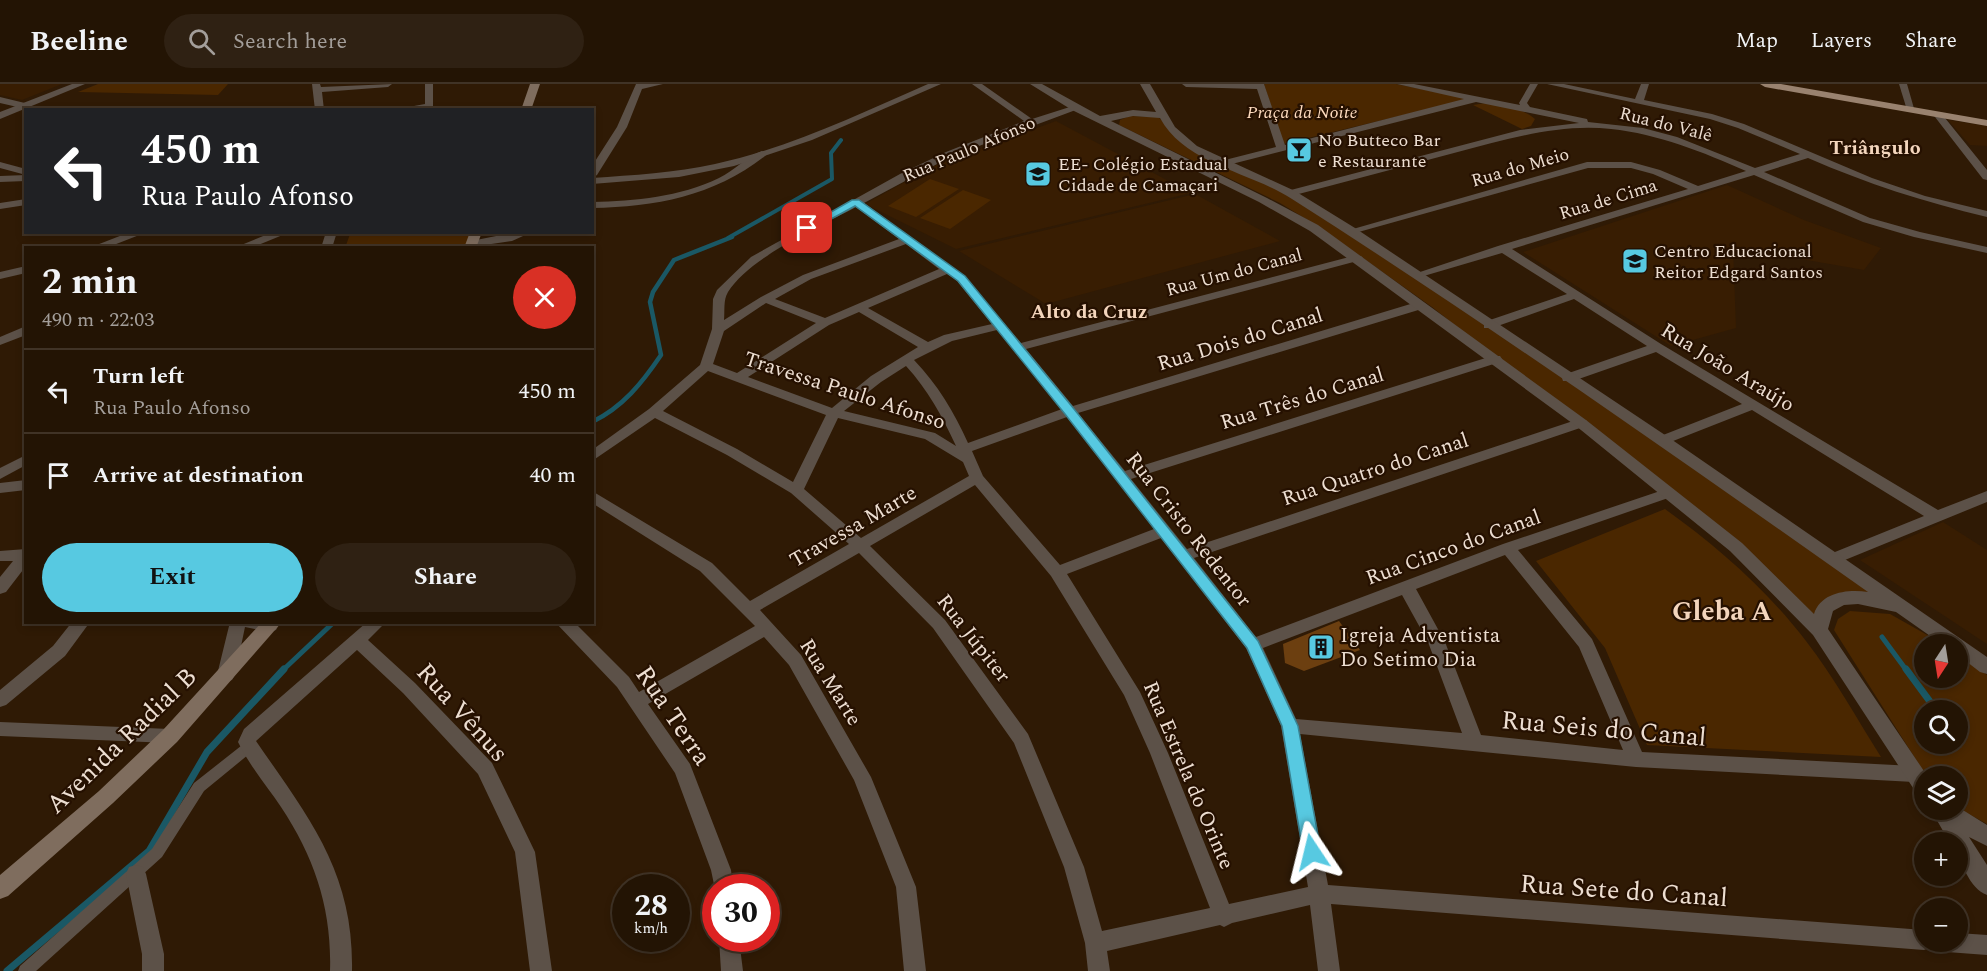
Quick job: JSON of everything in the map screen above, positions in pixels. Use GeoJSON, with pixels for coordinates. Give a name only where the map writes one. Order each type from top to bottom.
{"type":"FeatureCollection","features":[{"type":"Feature","properties":{"kind":"main road"},"geometry":{"type":"LineString","coordinates":[[527,108],[536,84]]}},
{"type":"Feature","properties":{"kind":"main road"},"geometry":{"type":"LineString","coordinates":[[1765,84],[1987,123]]}},
{"type":"Feature","properties":{"kind":"main road","name":"Avenida Radial B"},"geometry":{"type":"LineString","coordinates":[[0,889],[106,798],[170,736],[272,624]]}},
{"type":"Feature","properties":{"kind":"street"},"geometry":{"type":"LineString","coordinates":[[0,116],[81,84]]}},
{"type":"Feature","properties":{"kind":"street"},"geometry":{"type":"LineString","coordinates":[[320,108],[316,87],[388,84]]}},
{"type":"Feature","properties":{"kind":"street"},"geometry":{"type":"LineString","coordinates":[[427,108],[429,84]]}},
{"type":"Feature","properties":{"kind":"street"},"geometry":{"type":"LineString","coordinates":[[594,172],[622,127],[639,86],[659,84]]}},
{"type":"Feature","properties":{"kind":"street"},"geometry":{"type":"LineString","coordinates":[[594,181],[686,173],[762,154],[804,140],[936,84]]}},
{"type":"Feature","properties":{"kind":"street"},"geometry":{"type":"LineString","coordinates":[[976,84],[1030,122]]}},
{"type":"Feature","properties":{"kind":"street"},"geometry":{"type":"LineString","coordinates":[[1035,84],[1076,108],[1108,121],[1314,228],[1581,423],[1736,547],[1820,630],[1914,773]]}},
{"type":"Feature","properties":{"kind":"street"},"geometry":{"type":"LineString","coordinates":[[1145,84],[1171,129],[1192,147],[1291,193],[1351,231],[1488,325],[1663,440],[1942,634]]}},
{"type":"Feature","properties":{"kind":"street"},"geometry":{"type":"LineString","coordinates":[[1185,84],[1261,85],[1281,147]]}},
{"type":"Feature","properties":{"kind":"street"},"geometry":{"type":"LineString","coordinates":[[1401,84],[1610,126]]}},
{"type":"Feature","properties":{"kind":"street"},"geometry":{"type":"LineString","coordinates":[[1534,84],[1523,103],[1545,129]]}},
{"type":"Feature","properties":{"kind":"street"},"geometry":{"type":"LineString","coordinates":[[1551,84],[1639,101],[1741,126],[1868,180],[1922,198],[1987,214]]}},
{"type":"Feature","properties":{"kind":"street"},"geometry":{"type":"LineString","coordinates":[[1639,101],[1645,84]]}},
{"type":"Feature","properties":{"kind":"street"},"geometry":{"type":"LineString","coordinates":[[1903,84],[1912,110]]}},
{"type":"Feature","properties":{"kind":"street"},"geometry":{"type":"LineString","coordinates":[[1224,163],[1477,99]]}},
{"type":"Feature","properties":{"kind":"street"},"geometry":{"type":"LineString","coordinates":[[0,100],[26,106]]}},
{"type":"Feature","properties":{"kind":"street","name":"Rua Paulo Afonso"},"geometry":{"type":"LineString","coordinates":[[706,366],[718,329],[719,299],[723,290],[755,259],[855,202],[949,154],[1030,122],[1076,108]]}},
{"type":"Feature","properties":{"kind":"street"},"geometry":{"type":"LineString","coordinates":[[1108,121],[1132,112],[1162,115]]}},
{"type":"Feature","properties":{"kind":"street"},"geometry":{"type":"LineString","coordinates":[[1938,115],[1987,177]]}},
{"type":"Feature","properties":{"kind":"street","name":"Rua do Valê"},"geometry":{"type":"LineString","coordinates":[[1291,193],[1545,129],[1610,126],[1686,144],[1753,170],[1851,215],[1913,235],[1987,250]]}},
{"type":"Feature","properties":{"kind":"street"},"geometry":{"type":"LineString","coordinates":[[594,206],[639,204],[686,194],[728,179],[762,154]]}},
{"type":"Feature","properties":{"kind":"street","name":"Rua de Cima"},"geometry":{"type":"LineString","coordinates":[[1417,275],[1808,155]]}},
{"type":"Feature","properties":{"kind":"street","name":"Rua do Meio"},"geometry":{"type":"LineString","coordinates":[[1351,231],[1594,164],[1639,165],[1697,189]]}},
{"type":"Feature","properties":{"kind":"street"},"geometry":{"type":"LineString","coordinates":[[0,165],[24,173]]}},
{"type":"Feature","properties":{"kind":"street"},"geometry":{"type":"LineString","coordinates":[[0,179],[24,173]]}},
{"type":"Feature","properties":{"kind":"street"},"geometry":{"type":"LineString","coordinates":[[0,206],[24,202]]}},
{"type":"Feature","properties":{"kind":"street","name":"Rua Cristo Redentor"},"geometry":{"type":"LineString","coordinates":[[855,202],[961,279],[1070,411],[1253,645],[1290,726],[1319,894],[1329,971]]}},
{"type":"Feature","properties":{"kind":"street"},"geometry":{"type":"LineString","coordinates":[[100,246],[136,234]]}},
{"type":"Feature","properties":{"kind":"street"},"geometry":{"type":"LineString","coordinates":[[245,246],[279,234]]}},
{"type":"Feature","properties":{"kind":"street"},"geometry":{"type":"LineString","coordinates":[[473,241],[512,238],[521,234]]}},
{"type":"Feature","properties":{"kind":"street"},"geometry":{"type":"LineString","coordinates":[[718,329],[765,299],[807,277],[905,240]]}},
{"type":"Feature","properties":{"kind":"street","name":"Rua João Araújo"},"geometry":{"type":"LineString","coordinates":[[1502,248],[1657,347],[1936,516]]}},
{"type":"Feature","properties":{"kind":"street","name":"Rua Um do Canal"},"geometry":{"type":"LineString","coordinates":[[1017,348],[1357,258]]}},
{"type":"Feature","properties":{"kind":"street"},"geometry":{"type":"LineString","coordinates":[[738,378],[825,322],[948,269]]}},
{"type":"Feature","properties":{"kind":"street"},"geometry":{"type":"LineString","coordinates":[[0,276],[24,270]]}},
{"type":"Feature","properties":{"kind":"street"},"geometry":{"type":"LineString","coordinates":[[1488,325],[1576,296]]}},
{"type":"Feature","properties":{"kind":"street"},"geometry":{"type":"LineString","coordinates":[[765,299],[825,322]]}},
{"type":"Feature","properties":{"kind":"street","name":"Rua Dois do Canal"},"geometry":{"type":"LineString","coordinates":[[962,454],[1070,411],[1421,305]]}},
{"type":"Feature","properties":{"kind":"street"},"geometry":{"type":"LineString","coordinates":[[859,307],[927,347]]}},
{"type":"Feature","properties":{"kind":"street"},"geometry":{"type":"LineString","coordinates":[[796,490],[834,413],[876,379],[927,347],[948,338],[999,326]]}},
{"type":"Feature","properties":{"kind":"street"},"geometry":{"type":"LineString","coordinates":[[0,341],[24,331]]}},
{"type":"Feature","properties":{"kind":"street"},"geometry":{"type":"LineString","coordinates":[[1568,378],[1657,347]]}},
{"type":"Feature","properties":{"kind":"street","name":"Rua Estrela do Orinte"},"geometry":{"type":"LineString","coordinates":[[906,359],[925,379],[947,411],[962,454],[976,478],[1057,572],[1131,692],[1160,753],[1224,917]]}},
{"type":"Feature","properties":{"kind":"street","name":"Rua Três do Canal"},"geometry":{"type":"LineString","coordinates":[[1121,477],[1496,359]]}},
{"type":"Feature","properties":{"kind":"street"},"geometry":{"type":"LineString","coordinates":[[594,456],[654,412],[706,366]]}},
{"type":"Feature","properties":{"kind":"street","name":"Travessa Paulo Afonso"},"geometry":{"type":"LineString","coordinates":[[706,366],[834,413],[922,433],[962,454]]}},
{"type":"Feature","properties":{"kind":"street"},"geometry":{"type":"LineString","coordinates":[[1663,440],[1752,405]]}},
{"type":"Feature","properties":{"kind":"street","name":"Rua Júpiter"},"geometry":{"type":"LineString","coordinates":[[654,412],[732,452],[796,490],[861,546],[939,624],[1022,739],[1074,867],[1095,943],[1099,971]]}},
{"type":"Feature","properties":{"kind":"street","name":"Rua Quatro do Canal"},"geometry":{"type":"LineString","coordinates":[[1183,556],[1581,423]]}},
{"type":"Feature","properties":{"kind":"street"},"geometry":{"type":"LineString","coordinates":[[0,474],[24,460]]}},
{"type":"Feature","properties":{"kind":"street","name":"Travessa Marte"},"geometry":{"type":"LineString","coordinates":[[750,609],[976,478]]}},
{"type":"Feature","properties":{"kind":"street"},"geometry":{"type":"LineString","coordinates":[[0,488],[24,485]]}},
{"type":"Feature","properties":{"kind":"street","name":"Rua Cinco do Canal"},"geometry":{"type":"LineString","coordinates":[[1253,645],[1508,548],[1669,493]]}},
{"type":"Feature","properties":{"kind":"street"},"geometry":{"type":"LineString","coordinates":[[1835,558],[1987,496]]}},
{"type":"Feature","properties":{"kind":"street","name":"Rua Marte"},"geometry":{"type":"LineString","coordinates":[[594,497],[706,567],[750,609],[795,660],[862,777],[906,887],[915,971]]}},
{"type":"Feature","properties":{"kind":"street"},"geometry":{"type":"LineString","coordinates":[[1057,572],[1163,531]]}},
{"type":"Feature","properties":{"kind":"street"},"geometry":{"type":"LineString","coordinates":[[1508,548],[1586,644],[1636,759]]}},
{"type":"Feature","properties":{"kind":"street"},"geometry":{"type":"LineString","coordinates":[[0,556],[24,554]]}},
{"type":"Feature","properties":{"kind":"street"},"geometry":{"type":"LineString","coordinates":[[0,588],[24,557]]}},
{"type":"Feature","properties":{"kind":"street"},"geometry":{"type":"LineString","coordinates":[[1405,586],[1422,612],[1452,672],[1474,742]]}},
{"type":"Feature","properties":{"kind":"street"},"geometry":{"type":"LineString","coordinates":[[1820,630],[1824,608],[1850,597],[1879,600],[1921,619]]}},
{"type":"Feature","properties":{"kind":"street"},"geometry":{"type":"LineString","coordinates":[[0,700],[59,651],[80,624]]}},
{"type":"Feature","properties":{"kind":"street"},"geometry":{"type":"LineString","coordinates":[[226,675],[238,624]]}},
{"type":"Feature","properties":{"kind":"street"},"geometry":{"type":"LineString","coordinates":[[340,971],[342,946],[330,885],[311,839],[249,744],[250,734],[376,624]]}},
{"type":"Feature","properties":{"kind":"street","name":"Rua Terra"},"geometry":{"type":"LineString","coordinates":[[565,624],[623,682],[683,770],[721,874]]}},
{"type":"Feature","properties":{"kind":"street"},"geometry":{"type":"LineString","coordinates":[[636,702],[766,628]]}},
{"type":"Feature","properties":{"kind":"street","name":"Rua Vênus"},"geometry":{"type":"LineString","coordinates":[[357,640],[409,688],[484,770],[525,852],[542,963],[541,971]]}},
{"type":"Feature","properties":{"kind":"street"},"geometry":{"type":"LineString","coordinates":[[1968,653],[1987,667]]}},
{"type":"Feature","properties":{"kind":"street","name":"Rua Seis do Canal"},"geometry":{"type":"LineString","coordinates":[[1290,726],[1636,759],[1914,781]]}},
{"type":"Feature","properties":{"kind":"street"},"geometry":{"type":"LineString","coordinates":[[0,729],[170,736]]}},
{"type":"Feature","properties":{"kind":"street"},"geometry":{"type":"LineString","coordinates":[[25,971],[157,853],[199,787],[249,744]]}},
{"type":"Feature","properties":{"kind":"street"},"geometry":{"type":"LineString","coordinates":[[1949,820],[1987,885]]}},
{"type":"Feature","properties":{"kind":"street"},"geometry":{"type":"LineString","coordinates":[[1960,820],[1987,836]]}},
{"type":"Feature","properties":{"kind":"street"},"geometry":{"type":"LineString","coordinates":[[136,874],[153,954],[153,971]]}},
{"type":"Feature","properties":{"kind":"street","name":"Rua Sete do Canal"},"geometry":{"type":"LineString","coordinates":[[1095,943],[1224,917],[1319,894],[1914,939]]}},
{"type":"Feature","properties":{"kind":"street"},"geometry":{"type":"LineString","coordinates":[[1968,944],[1987,945]]}},
{"type":"Feature","properties":{"kind":"street"},"geometry":{"type":"LineString","coordinates":[[730,952],[732,971]]}},
{"type":"Feature","properties":{"kind":"shaded area"},"geometry":{"type":"Polygon","coordinates":[[[0,84],[62,84],[22,100],[0,95],[0,84]]]}},
{"type":"Feature","properties":{"kind":"shaded area"},"geometry":{"type":"Polygon","coordinates":[[[1948,120],[1987,126],[1987,146],[1970,145],[1948,120]]]}},
{"type":"Feature","properties":{"kind":"shaded area","name":"EE- Colégio Estadual Cidade de Camaçari"},"geometry":{"type":"Polygon","coordinates":[[[1056,121],[1191,193],[956,249],[865,204],[958,153],[961,156],[1056,121]]]}},
{"type":"Feature","properties":{"kind":"shaded area","name":"Centro Educacional Reitor Edgard Santos"},"geometry":{"type":"Polygon","coordinates":[[[1727,185],[1804,220],[1881,248],[1864,270],[1733,247],[1736,328],[1671,346],[1523,252],[1727,185]]]}},
{"type":"Feature","properties":{"kind":"shaded area"},"geometry":{"type":"Polygon","coordinates":[[[1195,194],[1280,241],[1046,304],[959,251],[1195,194]]]}},
{"type":"Feature","properties":{"kind":"shaded area"},"geometry":{"type":"Polygon","coordinates":[[[1943,522],[1987,550],[1987,644],[1860,560],[1943,522]]]}},
{"type":"Feature","properties":{"kind":"green space"},"geometry":{"type":"Polygon","coordinates":[[[98,84],[228,84],[218,95],[78,92],[98,84]]]}},
{"type":"Feature","properties":{"kind":"green space","name":"Praça da Noite"},"geometry":{"type":"Polygon","coordinates":[[[1264,84],[1396,84],[1470,99],[1283,144],[1264,84]]]}},
{"type":"Feature","properties":{"kind":"green space"},"geometry":{"type":"Polygon","coordinates":[[[1486,103],[1518,110],[1535,119],[1531,126],[1522,129],[1473,105],[1486,103]]]}},
{"type":"Feature","properties":{"kind":"green space"},"geometry":{"type":"Polygon","coordinates":[[[1130,116],[1158,117],[1192,147],[1291,193],[1921,619],[1874,599],[1825,604],[1819,630],[1736,547],[1432,307],[1319,227],[1280,203],[1119,125],[1120,120],[1130,116]]]}},
{"type":"Feature","properties":{"kind":"green space"},"geometry":{"type":"Polygon","coordinates":[[[930,179],[959,189],[916,217],[888,206],[930,179]]]}},
{"type":"Feature","properties":{"kind":"green space"},"geometry":{"type":"Polygon","coordinates":[[[963,190],[991,200],[950,229],[920,218],[963,190]]]}},
{"type":"Feature","properties":{"kind":"green space"},"geometry":{"type":"Polygon","coordinates":[[[350,234],[471,234],[465,246],[346,246],[350,234]]]}},
{"type":"Feature","properties":{"kind":"green space"},"geometry":{"type":"Polygon","coordinates":[[[1665,509],[1704,538],[1758,586],[1791,622],[1826,669],[1881,757],[1647,745],[1605,648],[1536,561],[1665,509]]]}},
{"type":"Feature","properties":{"kind":"green space"},"geometry":{"type":"Polygon","coordinates":[[[1850,611],[1890,614],[1925,634],[1914,634],[1914,688],[1968,688],[1968,661],[1987,675],[1987,824],[1968,814],[1968,766],[1920,766],[1834,630],[1838,619],[1850,611]]]}},
{"type":"Feature","properties":{"kind":"building","name":"Igreja Adventista Do Setimo Dia"},"geometry":{"type":"Polygon","coordinates":[[[1339,621],[1360,650],[1304,671],[1285,663],[1283,644],[1339,621]]]}},
{"type":"Feature","properties":{"kind":"waterway"},"geometry":{"type":"LineString","coordinates":[[728,238],[832,179],[831,153],[841,140]]}},
{"type":"Feature","properties":{"kind":"waterway"},"geometry":{"type":"LineString","coordinates":[[594,421],[622,402],[647,375],[661,355],[650,302],[653,292],[674,260],[732,237]]}},
{"type":"Feature","properties":{"kind":"waterway"},"geometry":{"type":"LineString","coordinates":[[283,670],[332,624]]}},
{"type":"Feature","properties":{"kind":"waterway"},"geometry":{"type":"LineString","coordinates":[[1882,637],[1907,671]]}},
{"type":"Feature","properties":{"kind":"waterway"},"geometry":{"type":"LineString","coordinates":[[1906,669],[1929,700]]}},
{"type":"Feature","properties":{"kind":"waterway"},"geometry":{"type":"LineString","coordinates":[[7,971],[149,851],[207,752],[283,670]]}},
{"type":"Feature","properties":{"kind":"place","name":"No Butteco Bar e Restaurante"},"geometry":{"type":"Point","coordinates":[1299,150]}},
{"type":"Feature","properties":{"kind":"place","name":"EE- Colégio Estadual Cidade de Camaçari"},"geometry":{"type":"Point","coordinates":[1038,174]}},
{"type":"Feature","properties":{"kind":"place","name":"Centro Educacional Reitor Edgard Santos"},"geometry":{"type":"Point","coordinates":[1635,261]}},
{"type":"Feature","properties":{"kind":"place","name":"Igreja Adventista Do Setimo Dia"},"geometry":{"type":"Point","coordinates":[1321,647]}},
{"type":"Feature","properties":{"kind":"district","name":"Triângulo"},"geometry":{"type":"Point","coordinates":[1875,147]}},
{"type":"Feature","properties":{"kind":"district","name":"Alto da Cruz"},"geometry":{"type":"Point","coordinates":[1089,311]}},
{"type":"Feature","properties":{"kind":"district","name":"Gleba A"},"geometry":{"type":"Point","coordinates":[1722,611]}},
{"type":"Feature","properties":{"kind":"route"},"geometry":{"type":"LineString","coordinates":[[807,228],[855,202],[961,279],[1070,411],[1253,645],[1290,726],[1312,852]]}}]}
